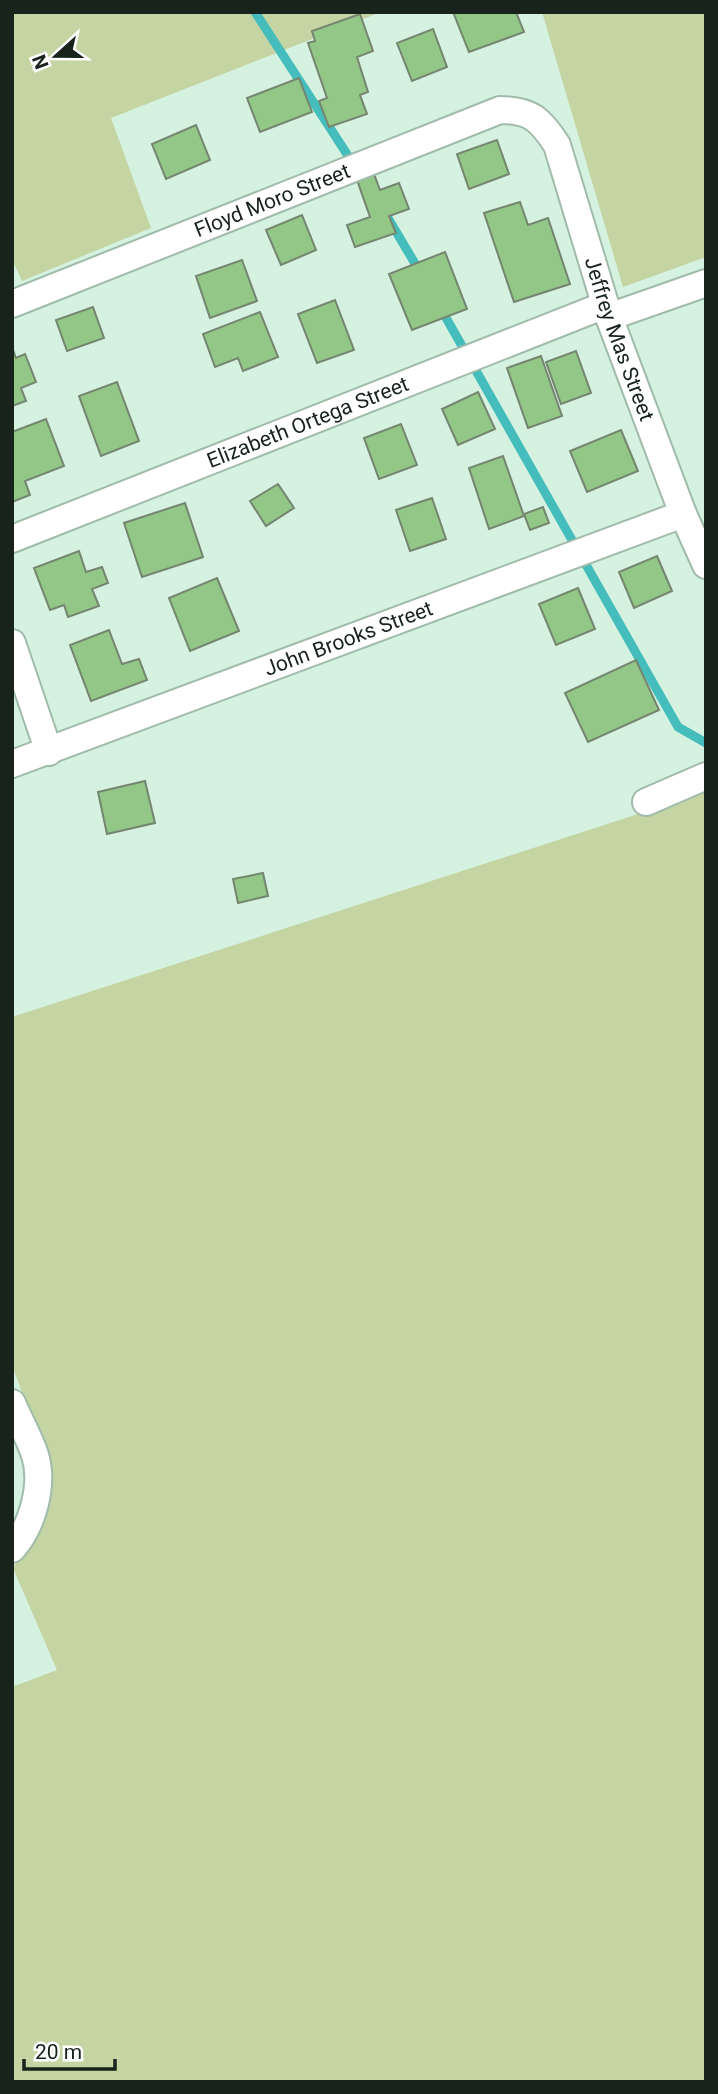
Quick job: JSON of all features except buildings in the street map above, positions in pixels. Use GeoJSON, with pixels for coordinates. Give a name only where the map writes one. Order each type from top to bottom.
{"type":"FeatureCollection","features":[{"type":"Feature","properties":{"kind":"street","name":"Floyd Moro Street"},"geometry":{"type":"LineString","coordinates":[[12,304],[500,110],[517,110],[533,116]]}},
{"type":"Feature","properties":{"kind":"street","name":"Jeffrey Mas Street"},"geometry":{"type":"LineString","coordinates":[[533,116],[546,128],[556,145],[607,311],[683,514],[706,565]]}},
{"type":"Feature","properties":{"kind":"street","name":"Elizabeth Ortega Street"},"geometry":{"type":"LineString","coordinates":[[12,539],[607,311],[706,283]]}},
{"type":"Feature","properties":{"kind":"street","name":"John Brooks Street"},"geometry":{"type":"LineString","coordinates":[[12,764],[683,514]]}},
{"type":"Feature","properties":{"kind":"street"},"geometry":{"type":"LineString","coordinates":[[12,643],[49,752]]}},
{"type":"Feature","properties":{"kind":"street"},"geometry":{"type":"LineString","coordinates":[[646,802],[706,776]]}},
{"type":"Feature","properties":{"kind":"street"},"geometry":{"type":"LineString","coordinates":[[12,1403],[35,1456],[39,1482],[32,1512],[20,1541],[12,1549]]}},
{"type":"Feature","properties":{"kind":"green space"},"geometry":{"type":"Polygon","coordinates":[[[12,12],[381,12],[111,118],[151,228],[22,281],[12,259],[12,12]]]}},
{"type":"Feature","properties":{"kind":"green space"},"geometry":{"type":"Polygon","coordinates":[[[542,12],[706,12],[706,257],[623,287],[542,12]]]}},
{"type":"Feature","properties":{"kind":"green space"},"geometry":{"type":"Polygon","coordinates":[[[706,792],[706,2082],[12,2082],[12,1687],[57,1670],[13,1568],[31,1541],[39,1439],[12,1365],[12,1017],[706,792]]]}},
{"type":"Feature","properties":{"kind":"waterway"},"geometry":{"type":"LineString","coordinates":[[255,12],[354,165]]}},
{"type":"Feature","properties":{"kind":"waterway"},"geometry":{"type":"LineString","coordinates":[[388,218],[420,272]]}},
{"type":"Feature","properties":{"kind":"waterway"},"geometry":{"type":"LineString","coordinates":[[441,309],[678,727],[706,743]]}}]}
